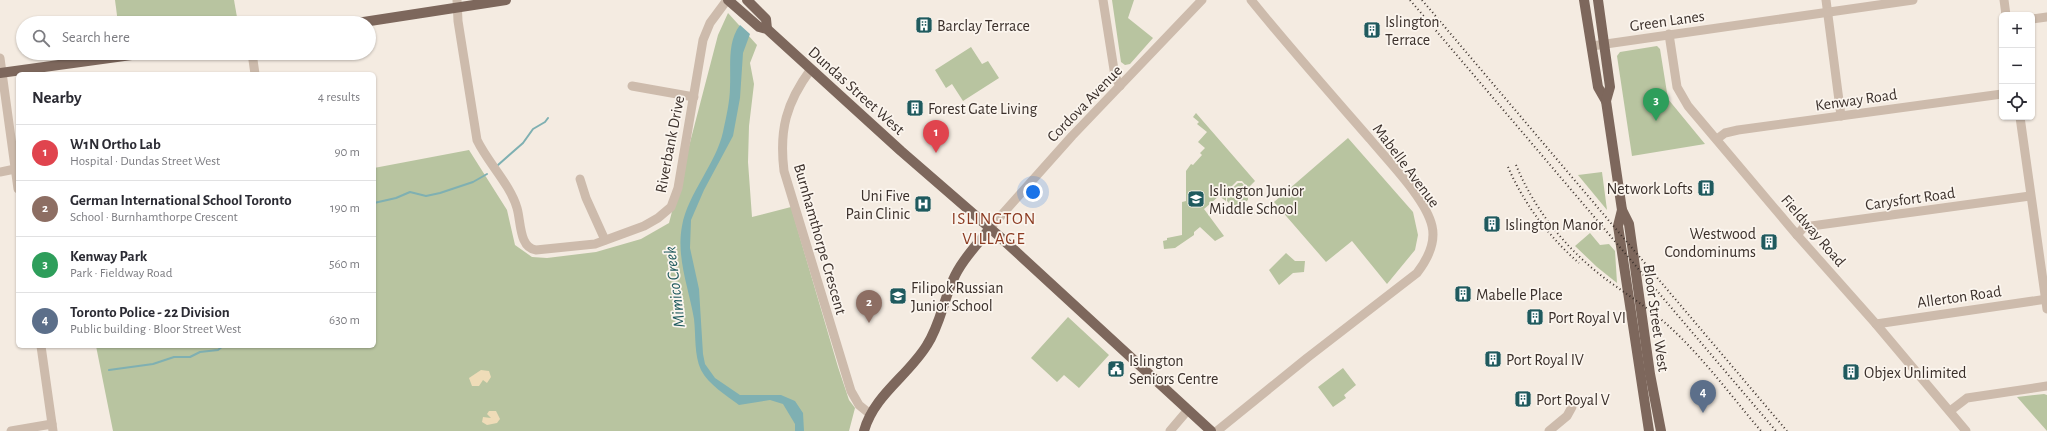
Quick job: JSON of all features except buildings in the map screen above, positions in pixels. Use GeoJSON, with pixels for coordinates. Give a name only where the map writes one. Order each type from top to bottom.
{"type":"FeatureCollection","features":[{"type":"Feature","properties":{"kind":"main road"},"geometry":{"type":"LineString","coordinates":[[376,19],[457,4],[506,0]]}},
{"type":"Feature","properties":{"kind":"main road","name":"Dundas Street West"},"geometry":{"type":"LineString","coordinates":[[727,0],[759,27],[767,29],[811,70],[990,228],[1187,411],[1211,431]]}},
{"type":"Feature","properties":{"kind":"main road","name":"Dundas Street West"},"geometry":{"type":"LineString","coordinates":[[748,0],[766,19],[767,29]]}},
{"type":"Feature","properties":{"kind":"main road","name":"Bloor Street West"},"geometry":{"type":"LineString","coordinates":[[1584,0],[1598,88],[1606,101],[1622,210],[1629,224],[1650,374],[1661,431]]}},
{"type":"Feature","properties":{"kind":"main road","name":"Bloor Street West"},"geometry":{"type":"LineString","coordinates":[[1598,0],[1610,87],[1606,101]]}},
{"type":"Feature","properties":{"kind":"main road"},"geometry":{"type":"LineString","coordinates":[[1,73],[95,60]]}},
{"type":"Feature","properties":{"kind":"main road","name":"Bloor Street West"},"geometry":{"type":"LineString","coordinates":[[1622,210],[1618,226],[1649,431]]}},
{"type":"Feature","properties":{"kind":"main road"},"geometry":{"type":"LineString","coordinates":[[864,431],[870,414],[881,399],[926,347],[936,330],[957,270],[990,228]]}},
{"type":"Feature","properties":{"kind":"street","name":"Riverbank Drive"},"geometry":{"type":"LineString","coordinates":[[457,4],[476,140],[512,195],[517,208],[525,242],[531,249],[536,250],[588,246],[644,226],[658,218],[671,206],[678,188],[705,34],[716,13],[727,0]]}},
{"type":"Feature","properties":{"kind":"street"},"geometry":{"type":"LineString","coordinates":[[1102,0],[1115,76],[1120,86]]}},
{"type":"Feature","properties":{"kind":"street","name":"Cordova Avenue"},"geometry":{"type":"LineString","coordinates":[[990,228],[1063,146],[1202,0]]}},
{"type":"Feature","properties":{"kind":"street","name":"Mabelle Avenue"},"geometry":{"type":"LineString","coordinates":[[1217,431],[1307,358],[1417,273],[1426,261],[1432,240],[1433,230],[1428,216],[1400,176],[1251,0]]}},
{"type":"Feature","properties":{"kind":"street"},"geometry":{"type":"LineString","coordinates":[[1826,0],[1841,116]]}},
{"type":"Feature","properties":{"kind":"street","name":"Green Lanes"},"geometry":{"type":"LineString","coordinates":[[1592,46],[1913,0]]}},
{"type":"Feature","properties":{"kind":"street"},"geometry":{"type":"LineString","coordinates":[[2004,0],[2006,12]]}},
{"type":"Feature","properties":{"kind":"street"},"geometry":{"type":"LineString","coordinates":[[2035,19],[2047,17]]}},
{"type":"Feature","properties":{"kind":"street","name":"Fieldway Road"},"geometry":{"type":"LineString","coordinates":[[1669,34],[1675,78],[1679,93],[1696,116],[1797,235],[1876,324],[1966,431]]}},
{"type":"Feature","properties":{"kind":"street"},"geometry":{"type":"LineString","coordinates":[[0,58],[16,176]]}},
{"type":"Feature","properties":{"kind":"street"},"geometry":{"type":"LineString","coordinates":[[253,60],[255,72]]}},
{"type":"Feature","properties":{"kind":"street","name":"Burnhamthorpe Crescent"},"geometry":{"type":"LineString","coordinates":[[811,70],[790,104],[782,140],[784,171],[849,385],[856,401],[870,414]]}},
{"type":"Feature","properties":{"kind":"street"},"geometry":{"type":"LineString","coordinates":[[632,86],[694,97]]}},
{"type":"Feature","properties":{"kind":"street","name":"Kenway Road"},"geometry":{"type":"LineString","coordinates":[[1717,139],[1732,131],[1999,94]]}},
{"type":"Feature","properties":{"kind":"street"},"geometry":{"type":"LineString","coordinates":[[2020,120],[2047,309]]}},
{"type":"Feature","properties":{"kind":"street"},"geometry":{"type":"LineString","coordinates":[[0,172],[15,169]]}},
{"type":"Feature","properties":{"kind":"street"},"geometry":{"type":"LineString","coordinates":[[580,179],[586,198],[605,240]]}},
{"type":"Feature","properties":{"kind":"street","name":"Carysfort Road"},"geometry":{"type":"LineString","coordinates":[[1797,235],[1804,228],[2030,196]]}},
{"type":"Feature","properties":{"kind":"street","name":"Allerton Road"},"geometry":{"type":"LineString","coordinates":[[1876,324],[2046,299]]}},
{"type":"Feature","properties":{"kind":"street"},"geometry":{"type":"LineString","coordinates":[[11,431],[53,428],[41,348]]}},
{"type":"Feature","properties":{"kind":"street"},"geometry":{"type":"LineString","coordinates":[[1950,411],[1967,398],[2047,386]]}},
{"type":"Feature","properties":{"kind":"street"},"geometry":{"type":"LineString","coordinates":[[1548,431],[1567,416],[1572,407]]}},
{"type":"Feature","properties":{"kind":"street"},"geometry":{"type":"LineString","coordinates":[[1170,431],[1187,411]]}},
{"type":"Feature","properties":{"kind":"green space"},"geometry":{"type":"Polygon","coordinates":[[[115,0],[234,0],[237,16],[117,16],[115,0]]]}},
{"type":"Feature","properties":{"kind":"green space"},"geometry":{"type":"Polygon","coordinates":[[[1112,0],[1134,0],[1128,18],[1153,38],[1130,64],[1125,65],[1121,62],[1112,0]]]}},
{"type":"Feature","properties":{"kind":"green space"},"geometry":{"type":"Polygon","coordinates":[[[728,13],[757,45],[750,63],[754,84],[749,126],[748,162],[752,217],[791,207],[838,367],[849,400],[855,408],[849,431],[113,431],[96,348],[376,348],[376,168],[469,150],[507,210],[515,245],[532,257],[547,258],[596,252],[641,239],[669,223],[718,35],[728,13]]]}},
{"type":"Feature","properties":{"kind":"green space"},"geometry":{"type":"Polygon","coordinates":[[[1657,46],[1660,49],[1668,99],[1705,144],[1632,156],[1617,56],[1620,52],[1657,46]]]}},
{"type":"Feature","properties":{"kind":"green space"},"geometry":{"type":"Polygon","coordinates":[[[971,47],[982,64],[988,61],[999,78],[963,101],[952,84],[946,88],[935,70],[971,47]]]}},
{"type":"Feature","properties":{"kind":"green space"},"geometry":{"type":"Polygon","coordinates":[[[1196,113],[1255,181],[1248,188],[1242,181],[1237,181],[1226,192],[1226,201],[1219,196],[1204,209],[1224,236],[1215,241],[1200,227],[1194,232],[1194,235],[1175,248],[1164,249],[1163,241],[1167,240],[1167,238],[1182,235],[1182,202],[1186,201],[1186,171],[1191,164],[1193,165],[1202,155],[1200,153],[1205,148],[1198,142],[1207,132],[1197,124],[1199,122],[1193,117],[1196,113]]]}},
{"type":"Feature","properties":{"kind":"green space"},"geometry":{"type":"Polygon","coordinates":[[[1348,138],[1413,212],[1418,235],[1415,250],[1387,284],[1352,241],[1326,262],[1274,202],[1348,138]]]}},
{"type":"Feature","properties":{"kind":"green space"},"geometry":{"type":"Polygon","coordinates":[[[1602,172],[1607,210],[1578,175],[1602,172]]]}},
{"type":"Feature","properties":{"kind":"green space"},"geometry":{"type":"Polygon","coordinates":[[[1238,183],[1242,183],[1248,190],[1248,200],[1241,205],[1231,205],[1227,201],[1228,192],[1238,183]]]}},
{"type":"Feature","properties":{"kind":"green space"},"geometry":{"type":"Polygon","coordinates":[[[1590,233],[1600,245],[1609,244],[1615,251],[1617,283],[1597,267],[1575,246],[1590,233]]]}},
{"type":"Feature","properties":{"kind":"green space"},"geometry":{"type":"Polygon","coordinates":[[[1286,253],[1295,261],[1305,261],[1304,272],[1293,273],[1279,285],[1269,270],[1286,253]]]}},
{"type":"Feature","properties":{"kind":"green space"},"geometry":{"type":"Polygon","coordinates":[[[1068,317],[1109,355],[1079,388],[1064,375],[1057,382],[1031,358],[1068,317]]]}},
{"type":"Feature","properties":{"kind":"green space"},"geometry":{"type":"Polygon","coordinates":[[[1343,368],[1356,385],[1344,395],[1346,398],[1333,407],[1318,387],[1343,368]]]}},
{"type":"Feature","properties":{"kind":"green space"},"geometry":{"type":"Polygon","coordinates":[[[2047,395],[2047,431],[2017,397],[2047,395]]]}},
{"type":"Feature","properties":{"kind":"sand"},"geometry":{"type":"Polygon","coordinates":[[[481,370],[489,371],[491,377],[487,383],[483,380],[479,386],[472,386],[469,378],[481,370]]]}},
{"type":"Feature","properties":{"kind":"sand"},"geometry":{"type":"Polygon","coordinates":[[[489,411],[496,411],[500,419],[497,423],[487,425],[482,422],[483,417],[491,418],[487,414],[489,411]]]}},
{"type":"Feature","properties":{"kind":"water"},"geometry":{"type":"Polygon","coordinates":[[[740,25],[750,34],[743,53],[740,98],[733,136],[704,190],[691,220],[690,248],[699,289],[703,354],[705,364],[715,378],[740,395],[781,395],[795,401],[803,413],[804,431],[795,431],[795,424],[783,404],[770,400],[739,405],[708,380],[701,370],[697,358],[694,319],[682,261],[682,226],[690,202],[714,156],[723,132],[728,110],[731,47],[740,25]]]}},
{"type":"Feature","properties":{"kind":"waterway"},"geometry":{"type":"LineString","coordinates":[[498,165],[523,143],[533,129],[545,122],[548,118]]}},
{"type":"Feature","properties":{"kind":"waterway"},"geometry":{"type":"LineString","coordinates":[[376,203],[396,198],[410,192],[426,196],[440,193],[473,182],[487,174]]}},
{"type":"Feature","properties":{"kind":"waterway"},"geometry":{"type":"LineString","coordinates":[[109,370],[153,364],[174,357],[190,357],[200,352],[218,350],[220,348]]}},
{"type":"Feature","properties":{"kind":"railway"},"geometry":{"type":"LineString","coordinates":[[1410,0],[1776,431]]}},
{"type":"Feature","properties":{"kind":"railway"},"geometry":{"type":"LineString","coordinates":[[1422,0],[1787,431]]}},
{"type":"Feature","properties":{"kind":"railway"},"geometry":{"type":"LineString","coordinates":[[1516,165],[1543,214],[1566,243],[1592,268],[1649,310],[1673,330],[1707,366],[1761,431]]}},
{"type":"Feature","properties":{"kind":"railway"},"geometry":{"type":"LineString","coordinates":[[1508,167],[1514,181],[1538,219],[1568,253],[1579,263]]}},
{"type":"Feature","properties":{"kind":"place","name":"Barclay Terrace"},"geometry":{"type":"Point","coordinates":[924,25]}},
{"type":"Feature","properties":{"kind":"place","name":"Islington Terrace"},"geometry":{"type":"Point","coordinates":[1372,30]}},
{"type":"Feature","properties":{"kind":"place","name":"Forest Gate Living"},"geometry":{"type":"Point","coordinates":[915,108]}},
{"type":"Feature","properties":{"kind":"place","name":"Kenway Park"},"geometry":{"type":"Point","coordinates":[1656,121]}},
{"type":"Feature","properties":{"kind":"place","name":"W1N Ortho Lab"},"geometry":{"type":"Point","coordinates":[936,153]}},
{"type":"Feature","properties":{"kind":"place","name":"Network Lofts"},"geometry":{"type":"Point","coordinates":[1706,188]}},
{"type":"Feature","properties":{"kind":"place","name":"Islington Junior Middle School"},"geometry":{"type":"Point","coordinates":[1196,199]}},
{"type":"Feature","properties":{"kind":"place","name":"Uni Five Pain Clinic"},"geometry":{"type":"Point","coordinates":[923,204]}},
{"type":"Feature","properties":{"kind":"place","name":"Islington Manor"},"geometry":{"type":"Point","coordinates":[1492,224]}},
{"type":"Feature","properties":{"kind":"place","name":"Westwood Condominums"},"geometry":{"type":"Point","coordinates":[1769,242]}},
{"type":"Feature","properties":{"kind":"place","name":"Mabelle Place"},"geometry":{"type":"Point","coordinates":[1463,294]}},
{"type":"Feature","properties":{"kind":"place","name":"Filipok Russian Junior School"},"geometry":{"type":"Point","coordinates":[898,296]}},
{"type":"Feature","properties":{"kind":"place","name":"Port Royal VI"},"geometry":{"type":"Point","coordinates":[1535,317]}},
{"type":"Feature","properties":{"kind":"place","name":"German International School Toronto"},"geometry":{"type":"Point","coordinates":[869,323]}},
{"type":"Feature","properties":{"kind":"place","name":"Port Royal IV"},"geometry":{"type":"Point","coordinates":[1493,359]}},
{"type":"Feature","properties":{"kind":"place","name":"Islington Seniors Centre"},"geometry":{"type":"Point","coordinates":[1116,369]}},
{"type":"Feature","properties":{"kind":"place","name":"Objex Unlimited"},"geometry":{"type":"Point","coordinates":[1851,372]}},
{"type":"Feature","properties":{"kind":"place","name":"Port Royal V"},"geometry":{"type":"Point","coordinates":[1523,399]}},
{"type":"Feature","properties":{"kind":"place","name":"Toronto Police - 22 Division"},"geometry":{"type":"Point","coordinates":[1703,413]}},
{"type":"Feature","properties":{"kind":"district","name":"ISLINGTON VILLAGE"},"geometry":{"type":"Point","coordinates":[994,228]}},
{"type":"Feature","properties":{"kind":"water label","name":"Mimico Creek"},"geometry":{"type":"Point","coordinates":[674,287]}}]}
